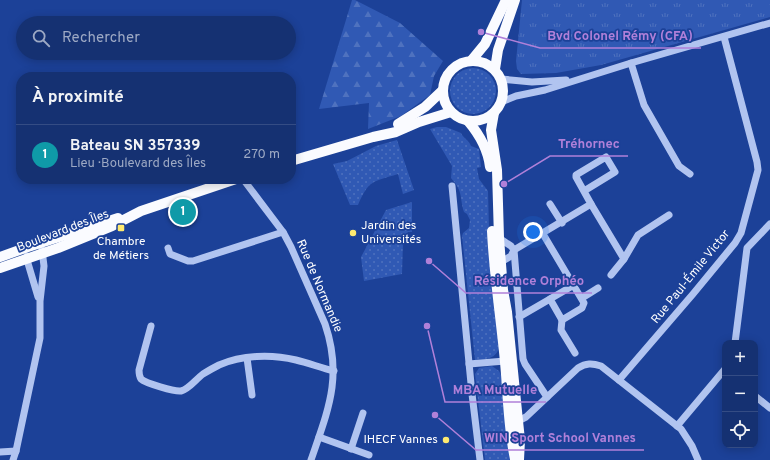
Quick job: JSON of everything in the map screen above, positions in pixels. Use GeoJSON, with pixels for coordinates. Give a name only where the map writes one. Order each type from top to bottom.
{"type":"FeatureCollection","features":[{"type":"Feature","properties":{"kind":"main road"},"geometry":{"type":"LineString","coordinates":[[495,69],[498,50],[516,0]]}},
{"type":"Feature","properties":{"kind":"main road"},"geometry":{"type":"LineString","coordinates":[[471,61],[485,44],[505,3]]}},
{"type":"Feature","properties":{"kind":"main road"},"geometry":{"type":"LineString","coordinates":[[494,113],[477,121],[468,121],[451,112],[446,106],[442,91],[443,84],[449,72],[459,64],[471,61],[480,61],[495,69],[501,79],[503,94],[501,102],[494,113],[491,130],[497,170],[499,238],[516,406],[511,440],[516,460]]}},
{"type":"Feature","properties":{"kind":"main road"},"geometry":{"type":"LineString","coordinates":[[373,137],[382,130],[395,126],[416,114],[442,91]]}},
{"type":"Feature","properties":{"kind":"main road"},"geometry":{"type":"LineString","coordinates":[[296,160],[373,137],[396,132],[418,122],[451,112]]}},
{"type":"Feature","properties":{"kind":"main road"},"geometry":{"type":"LineString","coordinates":[[468,121],[482,141],[489,157],[495,276],[505,361],[514,420],[520,440],[519,460]]}},
{"type":"Feature","properties":{"kind":"main road","name":"Boulevard des Îles"},"geometry":{"type":"LineString","coordinates":[[0,257],[220,184]]}},
{"type":"Feature","properties":{"kind":"main road","name":"Boulevard des Îles"},"geometry":{"type":"LineString","coordinates":[[0,268],[43,254],[112,226],[133,214]]}},
{"type":"Feature","properties":{"kind":"street"},"geometry":{"type":"LineString","coordinates":[[501,102],[516,96],[545,90],[631,63],[770,23]]}},
{"type":"Feature","properties":{"kind":"street","name":"Rue Paul-Émile Victor"},"geometry":{"type":"LineString","coordinates":[[619,380],[697,290],[728,252],[741,233],[758,170],[724,36]]}},
{"type":"Feature","properties":{"kind":"street"},"geometry":{"type":"LineString","coordinates":[[631,63],[644,105],[679,166],[690,174]]}},
{"type":"Feature","properties":{"kind":"street"},"geometry":{"type":"LineString","coordinates":[[501,79],[544,82],[580,79]]}},
{"type":"Feature","properties":{"kind":"street"},"geometry":{"type":"LineString","coordinates":[[584,191],[615,172],[606,157],[576,175],[584,191],[591,204],[624,259]]}},
{"type":"Feature","properties":{"kind":"street","name":"Rue de Normandie"},"geometry":{"type":"LineString","coordinates":[[247,184],[283,232],[291,247],[325,324],[332,347],[334,371],[331,400],[311,460]]}},
{"type":"Feature","properties":{"kind":"street"},"geometry":{"type":"LineString","coordinates":[[452,186],[480,460]]}},
{"type":"Feature","properties":{"kind":"street"},"geometry":{"type":"LineString","coordinates":[[550,204],[562,223]]}},
{"type":"Feature","properties":{"kind":"street"},"geometry":{"type":"LineString","coordinates":[[501,262],[511,256],[514,250],[562,223],[591,204]]}},
{"type":"Feature","properties":{"kind":"street"},"geometry":{"type":"LineString","coordinates":[[611,275],[624,259],[638,235],[670,215]]}},
{"type":"Feature","properties":{"kind":"street"},"geometry":{"type":"LineString","coordinates":[[735,340],[747,248],[770,224]]}},
{"type":"Feature","properties":{"kind":"street"},"geometry":{"type":"LineString","coordinates":[[168,248],[170,254],[188,261],[193,261],[283,232]]}},
{"type":"Feature","properties":{"kind":"street"},"geometry":{"type":"LineString","coordinates":[[543,234],[584,303],[582,308],[562,320]]}},
{"type":"Feature","properties":{"kind":"street"},"geometry":{"type":"LineString","coordinates":[[499,238],[511,246],[514,250],[523,359],[547,397]]}},
{"type":"Feature","properties":{"kind":"street"},"geometry":{"type":"LineString","coordinates":[[13,460],[16,452],[40,338],[40,301],[44,266],[40,243]]}},
{"type":"Feature","properties":{"kind":"street"},"geometry":{"type":"LineString","coordinates":[[28,247],[27,260],[40,301]]}},
{"type":"Feature","properties":{"kind":"street"},"geometry":{"type":"LineString","coordinates":[[519,317],[574,285]]}},
{"type":"Feature","properties":{"kind":"street"},"geometry":{"type":"LineString","coordinates":[[582,298],[598,288]]}},
{"type":"Feature","properties":{"kind":"street"},"geometry":{"type":"LineString","coordinates":[[550,299],[562,320],[561,330],[575,353]]}},
{"type":"Feature","properties":{"kind":"street"},"geometry":{"type":"LineString","coordinates":[[151,326],[139,370],[140,376],[144,382],[175,391],[186,389],[203,374],[229,361],[247,358],[273,356],[291,358],[334,371]]}},
{"type":"Feature","properties":{"kind":"street"},"geometry":{"type":"LineString","coordinates":[[247,358],[252,395]]}},
{"type":"Feature","properties":{"kind":"street"},"geometry":{"type":"LineString","coordinates":[[469,364],[505,361]]}},
{"type":"Feature","properties":{"kind":"street"},"geometry":{"type":"LineString","coordinates":[[514,420],[530,412],[578,368],[586,364],[596,364],[601,366],[677,426],[688,438],[698,460]]}},
{"type":"Feature","properties":{"kind":"street"},"geometry":{"type":"LineString","coordinates":[[677,426],[722,373]]}},
{"type":"Feature","properties":{"kind":"street"},"geometry":{"type":"LineString","coordinates":[[758,398],[770,408]]}},
{"type":"Feature","properties":{"kind":"street"},"geometry":{"type":"LineString","coordinates":[[516,406],[530,412]]}},
{"type":"Feature","properties":{"kind":"street"},"geometry":{"type":"LineString","coordinates":[[351,449],[363,413]]}},
{"type":"Feature","properties":{"kind":"street"},"geometry":{"type":"LineString","coordinates":[[318,437],[369,455]]}},
{"type":"Feature","properties":{"kind":"street"},"geometry":{"type":"LineString","coordinates":[[0,452],[16,452]]}},
{"type":"Feature","properties":{"kind":"green space"},"geometry":{"type":"Polygon","coordinates":[[[352,0],[355,0],[400,23],[443,61],[434,76],[430,95],[401,116],[368,129],[369,103],[319,109],[352,0]]]}},
{"type":"Feature","properties":{"kind":"green space"},"geometry":{"type":"Polygon","coordinates":[[[522,0],[770,0],[770,17],[601,65],[556,73],[521,74],[517,69],[516,61],[522,0]]]}},
{"type":"Feature","properties":{"kind":"green space"},"geometry":{"type":"Polygon","coordinates":[[[478,68],[482,69],[492,78],[495,82],[495,100],[486,110],[478,114],[468,114],[460,110],[451,100],[450,86],[454,78],[464,69],[478,68]]]}},
{"type":"Feature","properties":{"kind":"green space"},"geometry":{"type":"Polygon","coordinates":[[[446,127],[461,133],[471,146],[479,149],[481,167],[477,168],[479,179],[488,191],[489,230],[499,348],[495,355],[486,359],[475,360],[462,236],[463,233],[469,228],[470,220],[464,212],[460,191],[451,178],[452,166],[430,129],[446,127]]]}},
{"type":"Feature","properties":{"kind":"green space"},"geometry":{"type":"Polygon","coordinates":[[[397,140],[414,190],[403,194],[398,174],[372,183],[365,191],[358,205],[350,205],[333,164],[347,161],[376,146],[397,140]]]}},
{"type":"Feature","properties":{"kind":"green space"},"geometry":{"type":"Polygon","coordinates":[[[412,202],[412,232],[408,232],[403,242],[402,274],[364,281],[361,257],[386,210],[412,202]]]}},
{"type":"Feature","properties":{"kind":"green space"},"geometry":{"type":"Polygon","coordinates":[[[492,366],[499,371],[501,375],[510,460],[485,460],[475,374],[479,368],[492,366]]]}},
{"type":"Feature","properties":{"kind":"place","name":"Bvd Colonel Rémy (CFA)"},"geometry":{"type":"Point","coordinates":[481,32]}},
{"type":"Feature","properties":{"kind":"place","name":"Tréhornec"},"geometry":{"type":"Point","coordinates":[504,184]}},
{"type":"Feature","properties":{"kind":"place","name":"Bateau SN 357339"},"geometry":{"type":"Point","coordinates":[183,212]}},
{"type":"Feature","properties":{"kind":"place","name":"Chambre de Métiers"},"geometry":{"type":"Point","coordinates":[121,228]}},
{"type":"Feature","properties":{"kind":"place","name":"Jardin des Universités"},"geometry":{"type":"Point","coordinates":[353,233]}},
{"type":"Feature","properties":{"kind":"place","name":"Résidence Orphéo"},"geometry":{"type":"Point","coordinates":[429,261]}},
{"type":"Feature","properties":{"kind":"place","name":"MBA Mutuelle"},"geometry":{"type":"Point","coordinates":[427,326]}},
{"type":"Feature","properties":{"kind":"place","name":"WIN Sport School Vannes"},"geometry":{"type":"Point","coordinates":[435,415]}},
{"type":"Feature","properties":{"kind":"place","name":"IHECF Vannes"},"geometry":{"type":"Point","coordinates":[446,440]}}]}
